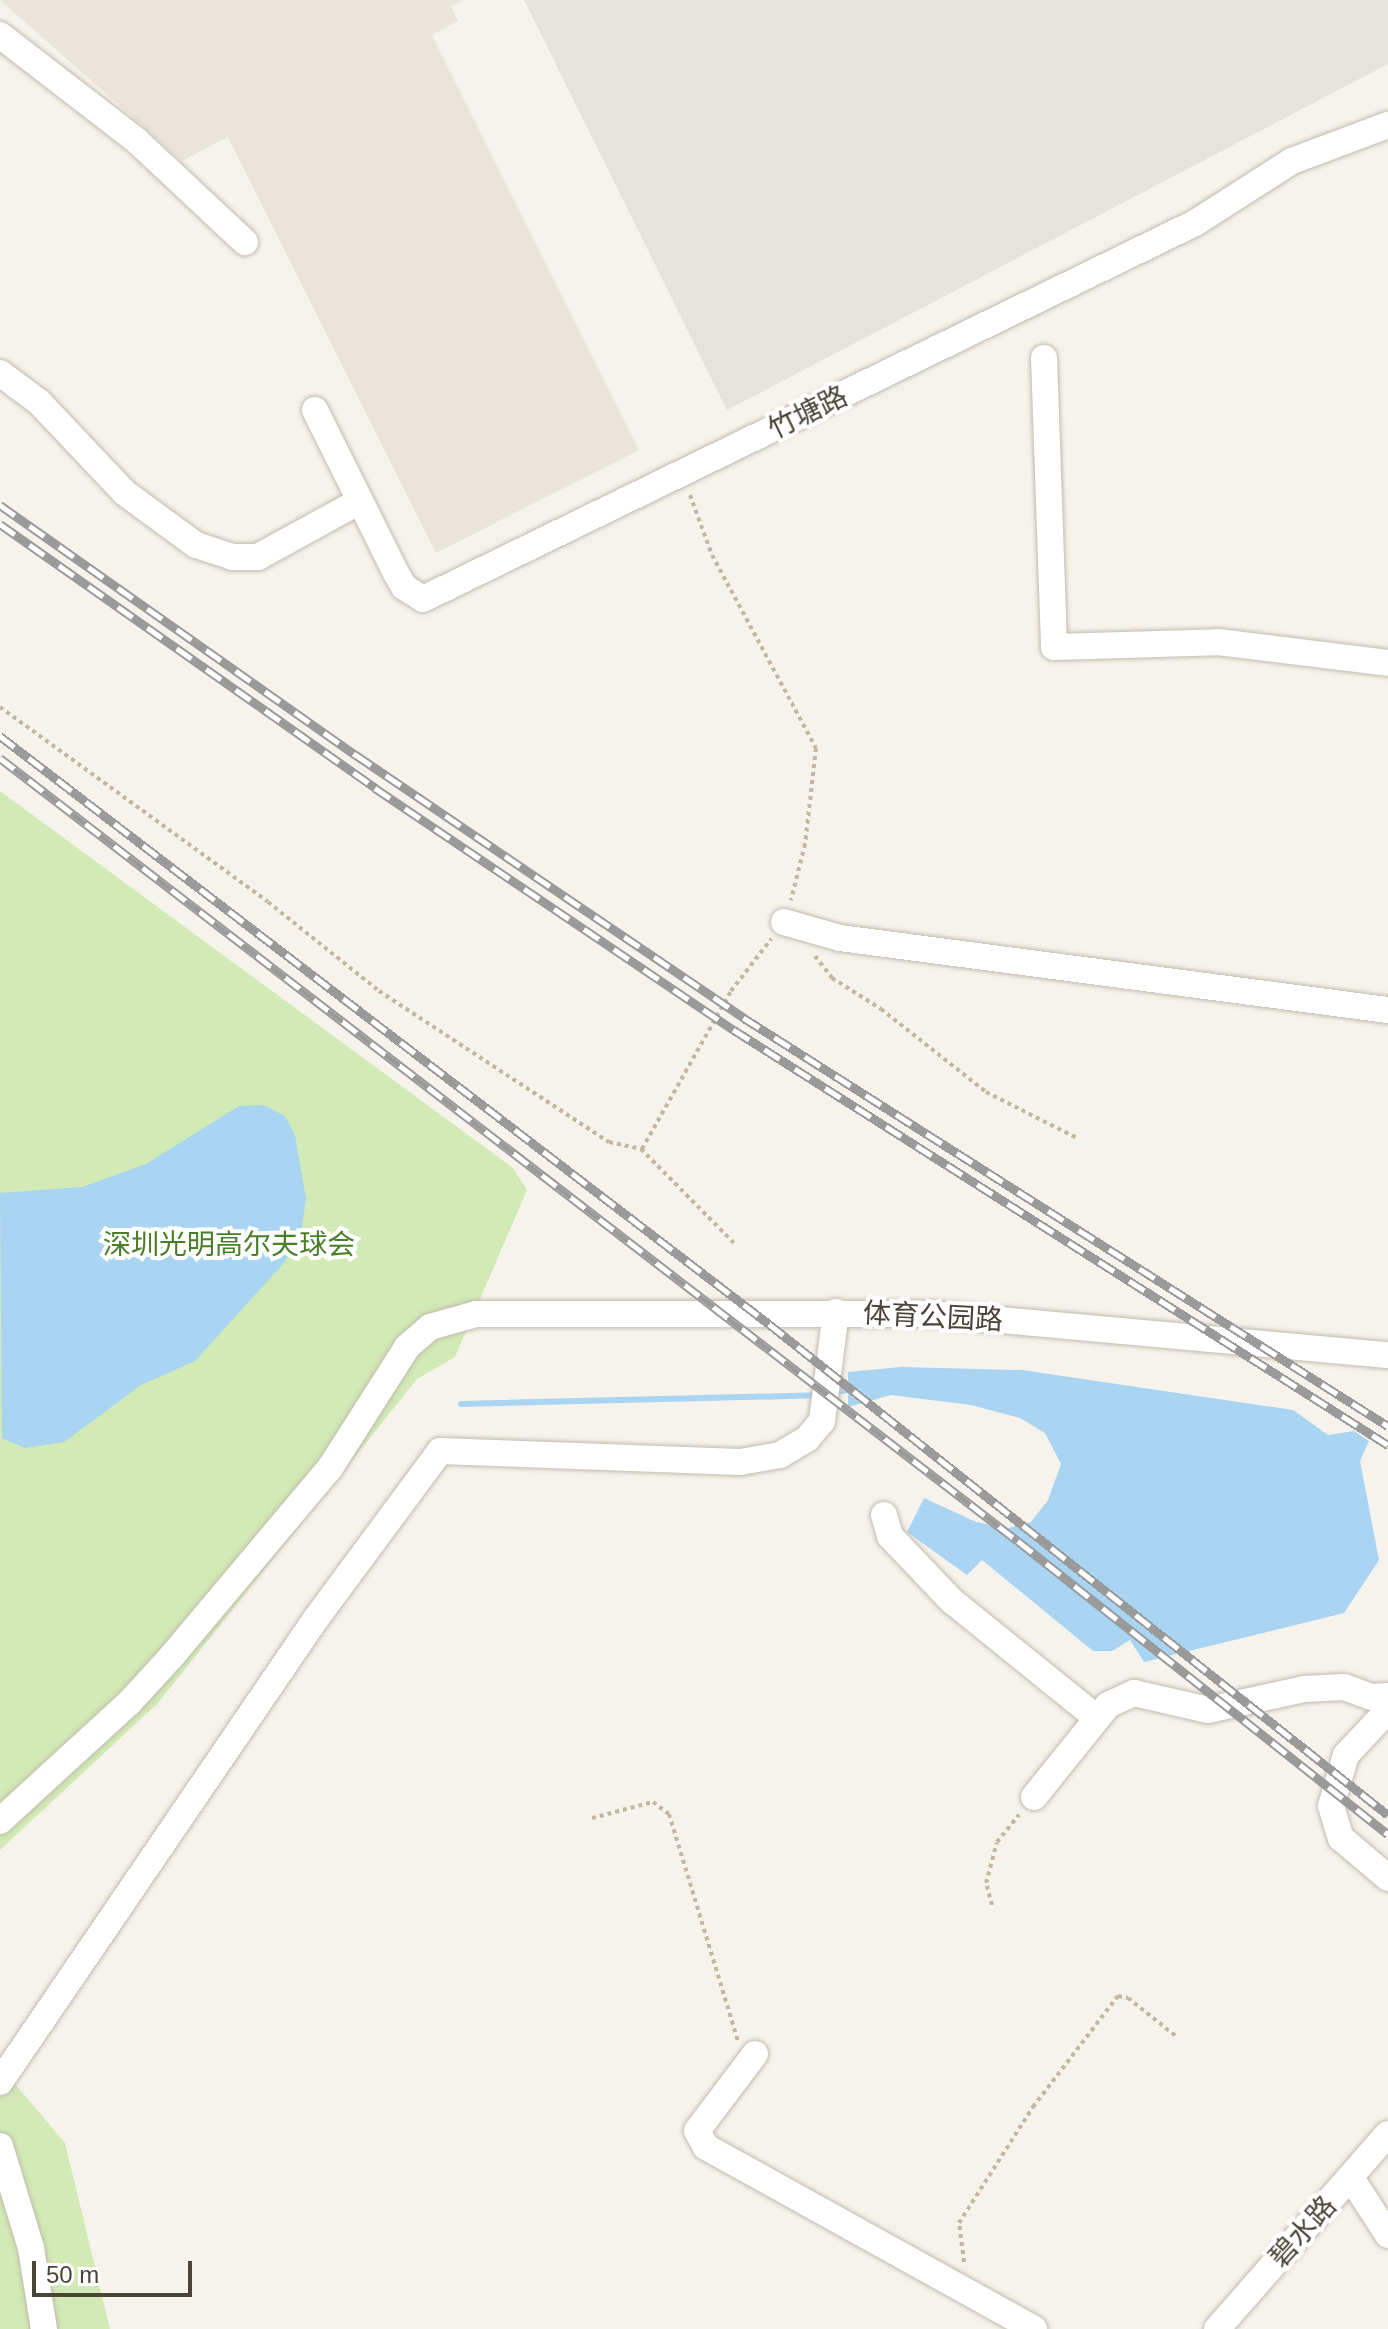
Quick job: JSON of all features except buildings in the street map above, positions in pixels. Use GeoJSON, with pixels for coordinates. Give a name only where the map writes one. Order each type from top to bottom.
{"type":"FeatureCollection","features":[{"type":"Feature","properties":{"kind":"street"},"geometry":{"type":"LineString","coordinates":[[0,35],[137,141],[245,242]]}},
{"type":"Feature","properties":{"kind":"street","name":"竹塘路"},"geometry":{"type":"LineString","coordinates":[[315,410],[404,587],[423,599],[1195,223],[1292,161],[1388,125]]}},
{"type":"Feature","properties":{"kind":"street"},"geometry":{"type":"LineString","coordinates":[[1044,358],[1054,647],[1218,642],[1316,650],[1388,663]]}},
{"type":"Feature","properties":{"kind":"street"},"geometry":{"type":"LineString","coordinates":[[0,373],[39,402],[125,493],[196,545],[232,557],[258,557],[360,501]]}},
{"type":"Feature","properties":{"kind":"street"},"geometry":{"type":"LineString","coordinates":[[784,922],[817,933],[1388,1010]]}},
{"type":"Feature","properties":{"kind":"street"},"geometry":{"type":"LineString","coordinates":[[0,2082],[315,1620],[440,1451],[758,1461],[797,1447],[816,1431],[825,1411],[836,1312]]}},
{"type":"Feature","properties":{"kind":"street","name":"体育公园路"},"geometry":{"type":"LineString","coordinates":[[0,1821],[129,1703],[172,1656],[330,1468],[407,1347],[430,1327],[476,1314],[935,1314],[1388,1355]]}},
{"type":"Feature","properties":{"kind":"street"},"geometry":{"type":"LineString","coordinates":[[884,1515],[890,1536],[952,1601],[1097,1718]]}},
{"type":"Feature","properties":{"kind":"street"},"geometry":{"type":"LineString","coordinates":[[1034,1797],[1108,1705],[1134,1693],[1208,1710],[1304,1689],[1344,1687],[1372,1697],[1388,1696]]}},
{"type":"Feature","properties":{"kind":"street"},"geometry":{"type":"LineString","coordinates":[[1388,1710],[1360,1736],[1346,1755],[1331,1806],[1341,1838],[1388,1878]]}},
{"type":"Feature","properties":{"kind":"street"},"geometry":{"type":"LineString","coordinates":[[750,2060],[697,2131],[699,2140],[1034,2329]]}},
{"type":"Feature","properties":{"kind":"street","name":"碧水路"},"geometry":{"type":"LineString","coordinates":[[1217,2329],[1388,2134]]}},
{"type":"Feature","properties":{"kind":"street"},"geometry":{"type":"LineString","coordinates":[[0,2146],[31,2248],[44,2329]]}},
{"type":"Feature","properties":{"kind":"street"},"geometry":{"type":"LineString","coordinates":[[1351,2178],[1388,2235]]}},
{"type":"Feature","properties":{"kind":"path"},"geometry":{"type":"LineString","coordinates":[[641,1149],[731,991],[784,922],[805,844],[816,748],[751,619],[712,555],[692,509],[687,473]]}},
{"type":"Feature","properties":{"kind":"path"},"geometry":{"type":"LineString","coordinates":[[0,707],[268,902],[379,991],[609,1142],[641,1149],[734,1243]]}},
{"type":"Feature","properties":{"kind":"path"},"geometry":{"type":"LineString","coordinates":[[817,933],[815,958],[832,978],[869,1000],[986,1092],[1077,1138]]}},
{"type":"Feature","properties":{"kind":"path"},"geometry":{"type":"LineString","coordinates":[[992,1905],[986,1883],[997,1842],[1034,1797]]}},
{"type":"Feature","properties":{"kind":"path"},"geometry":{"type":"LineString","coordinates":[[592,1818],[653,1802],[669,1814],[750,2060]]}},
{"type":"Feature","properties":{"kind":"path"},"geometry":{"type":"LineString","coordinates":[[961,2288],[959,2223],[1033,2107],[1118,1996],[1128,1998],[1177,2037]]}},
{"type":"Feature","properties":{"kind":"shaded area"},"geometry":{"type":"Polygon","coordinates":[[[0,0],[464,0],[451,6],[458,21],[432,35],[639,450],[436,553],[228,137],[182,161],[0,0]]]}},
{"type":"Feature","properties":{"kind":"shaded area"},"geometry":{"type":"Polygon","coordinates":[[[524,0],[1388,0],[1388,64],[727,410],[524,0]]]}},
{"type":"Feature","properties":{"kind":"green space","name":"深圳光明高尔夫球会"},"geometry":{"type":"Polygon","coordinates":[[[0,791],[513,1168],[527,1190],[455,1357],[417,1379],[157,1704],[0,1850],[0,791]]]}},
{"type":"Feature","properties":{"kind":"green space"},"geometry":{"type":"Polygon","coordinates":[[[0,2066],[65,2143],[110,2329],[0,2329],[0,2066]]]}},
{"type":"Feature","properties":{"kind":"water"},"geometry":{"type":"Polygon","coordinates":[[[264,1105],[285,1116],[295,1135],[306,1199],[301,1233],[284,1263],[195,1361],[141,1385],[64,1442],[25,1448],[2,1438],[0,1193],[82,1187],[146,1164],[239,1106],[264,1105]]]}},
{"type":"Feature","properties":{"kind":"water"},"geometry":{"type":"Polygon","coordinates":[[[901,1367],[1022,1370],[1293,1410],[1328,1435],[1354,1431],[1369,1441],[1360,1461],[1379,1560],[1344,1613],[1144,1662],[1130,1640],[1112,1651],[1093,1651],[982,1560],[967,1575],[907,1532],[924,1498],[976,1522],[1008,1528],[1031,1522],[1048,1500],[1061,1464],[1045,1433],[1020,1418],[971,1405],[891,1395],[848,1407],[848,1372],[901,1367]]]}},
{"type":"Feature","properties":{"kind":"waterway"},"geometry":{"type":"LineString","coordinates":[[832,1393],[847,1390]]}},
{"type":"Feature","properties":{"kind":"waterway"},"geometry":{"type":"LineString","coordinates":[[461,1404],[817,1395]]}},
{"type":"Feature","properties":{"kind":"railway"},"geometry":{"type":"LineString","coordinates":[[0,505],[356,755],[744,1018],[1388,1426]]}},
{"type":"Feature","properties":{"kind":"railway"},"geometry":{"type":"LineString","coordinates":[[0,524],[375,788],[734,1030],[1388,1445]]}},
{"type":"Feature","properties":{"kind":"railway"},"geometry":{"type":"LineString","coordinates":[[0,736],[769,1324],[1388,1815]]}},
{"type":"Feature","properties":{"kind":"railway"},"geometry":{"type":"LineString","coordinates":[[0,758],[1018,1541],[1388,1834]]}}]}
